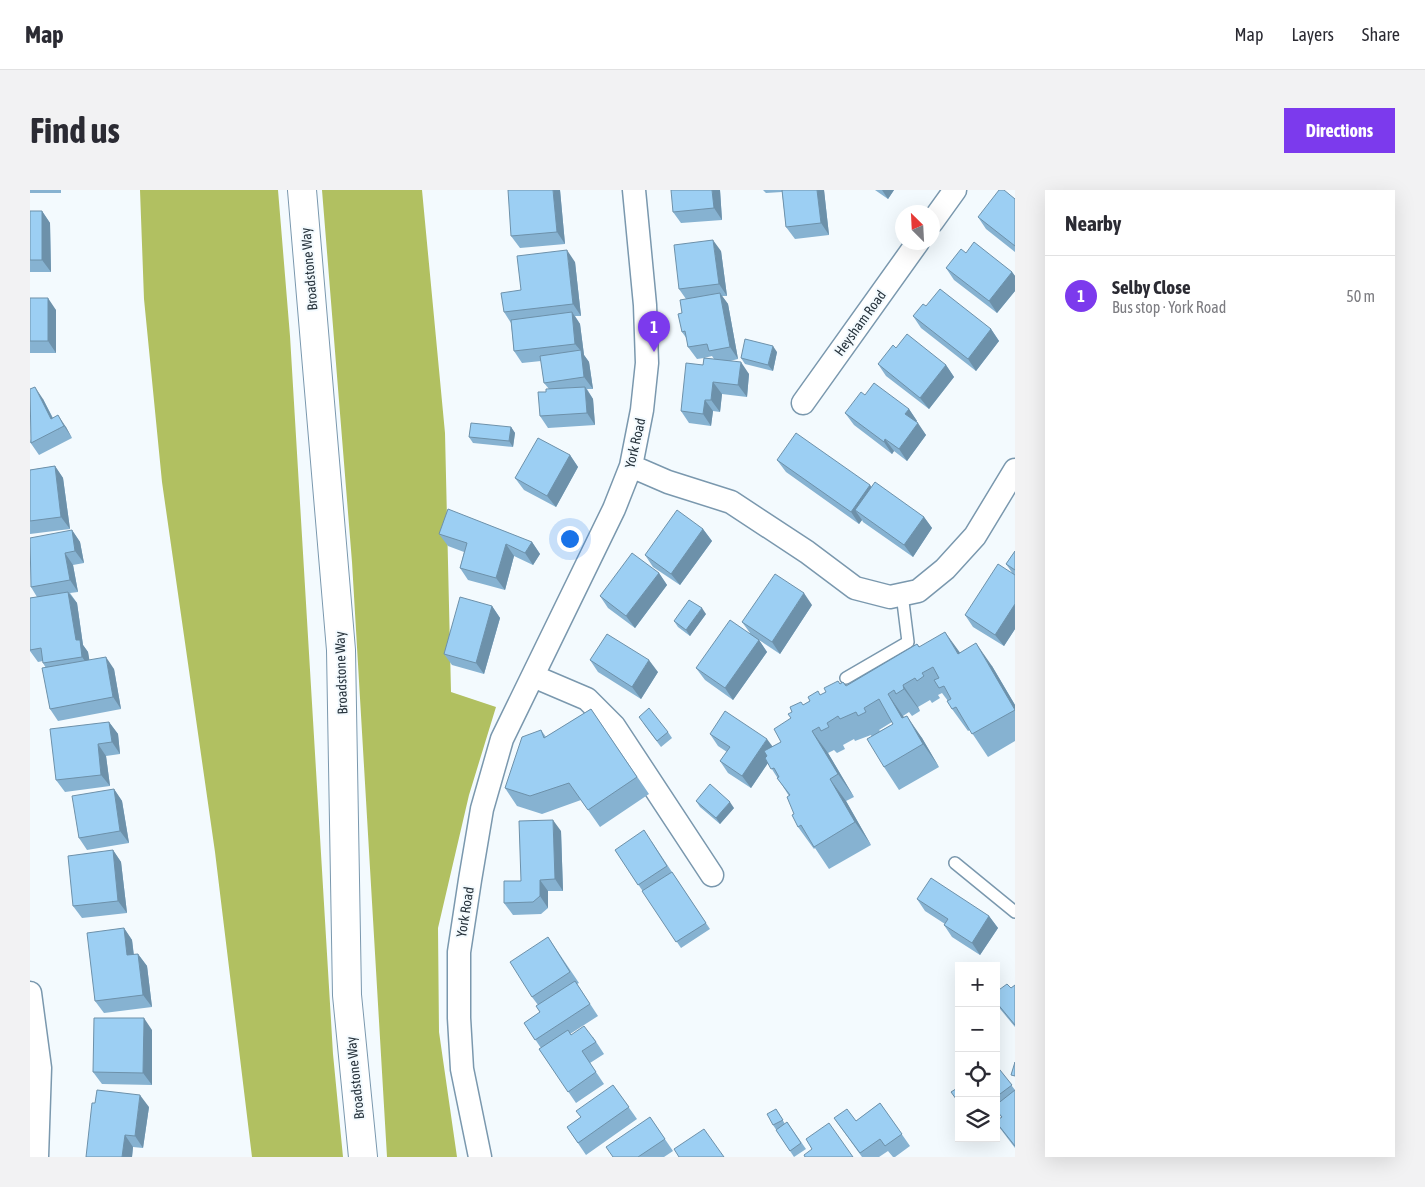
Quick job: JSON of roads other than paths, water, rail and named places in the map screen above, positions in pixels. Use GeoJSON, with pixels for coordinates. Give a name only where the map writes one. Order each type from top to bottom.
{"type":"FeatureCollection","features":[{"type":"Feature","properties":{"kind":"street","name":"Broadstone Way"},"geometry":{"type":"LineString","coordinates":[[302,190],[341,650],[347,995],[363,1157]]}},
{"type":"Feature","properties":{"kind":"street","name":"York Road"},"geometry":{"type":"LineString","coordinates":[[480,1157],[462,1069],[459,952],[482,810],[502,739],[614,509],[631,466],[642,410],[647,363],[645,305],[634,190]]}},
{"type":"Feature","properties":{"kind":"street"},"geometry":{"type":"LineString","coordinates":[[940,210],[954,190]]}},
{"type":"Feature","properties":{"kind":"street","name":"Heysham Road"},"geometry":{"type":"LineString","coordinates":[[803,403],[912,250]]}},
{"type":"Feature","properties":{"kind":"street"},"geometry":{"type":"LineString","coordinates":[[631,466],[668,482],[731,502],[807,552],[855,588],[890,597],[918,591],[945,569],[974,536],[1015,470]]}},
{"type":"Feature","properties":{"kind":"street"},"geometry":{"type":"LineString","coordinates":[[533,676],[587,699],[614,726],[712,875]]}},
{"type":"Feature","properties":{"kind":"street"},"geometry":{"type":"LineString","coordinates":[[30,993],[40,1068],[37,1157]]}},
{"type":"Feature","properties":{"kind":"lane"},"geometry":{"type":"LineString","coordinates":[[846,678],[908,642],[902,594]]}},
{"type":"Feature","properties":{"kind":"lane"},"geometry":{"type":"LineString","coordinates":[[955,863],[1015,912]]}},
{"type":"Feature","properties":{"kind":"place","name":"Selby Close"},"geometry":{"type":"Point","coordinates":[654,352]}}]}
